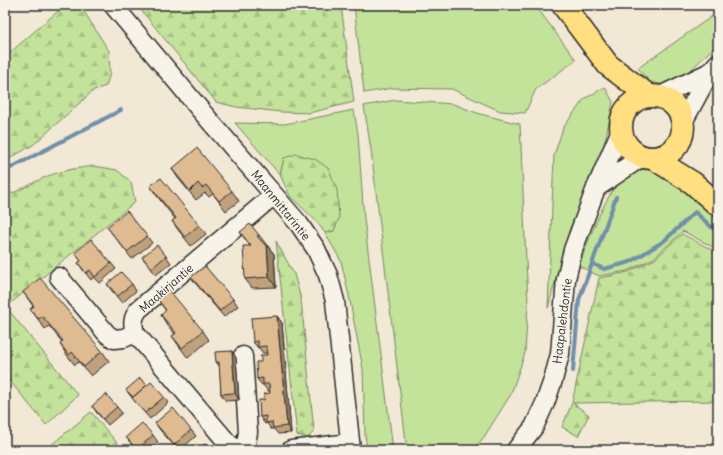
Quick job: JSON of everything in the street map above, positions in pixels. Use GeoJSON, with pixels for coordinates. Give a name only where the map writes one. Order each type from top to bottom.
{"type":"FeatureCollection","features":[{"type":"Feature","properties":{"kind":"main road"},"geometry":{"type":"LineString","coordinates":[[563,5],[608,64],[653,96],[667,100],[675,106],[680,115],[680,134],[693,183]]}},
{"type":"Feature","properties":{"kind":"main road"},"geometry":{"type":"LineString","coordinates":[[608,64],[623,120],[623,139],[628,147],[635,153],[648,157],[693,183],[718,205]]}},
{"type":"Feature","properties":{"kind":"main road"},"geometry":{"type":"LineString","coordinates":[[623,120],[632,103],[640,98],[653,96]]}},
{"type":"Feature","properties":{"kind":"main road"},"geometry":{"type":"LineString","coordinates":[[648,157],[662,156],[671,151],[680,134]]}},
{"type":"Feature","properties":{"kind":"street","name":"Maanmittarintie"},"geometry":{"type":"LineString","coordinates":[[113,5],[274,195],[316,249],[328,275],[335,301],[350,446]]}},
{"type":"Feature","properties":{"kind":"street"},"geometry":{"type":"LineString","coordinates":[[653,96],[714,68]]}},
{"type":"Feature","properties":{"kind":"street"},"geometry":{"type":"LineString","coordinates":[[680,134],[714,68]]}},
{"type":"Feature","properties":{"kind":"street","name":"Haapalehdontie"},"geometry":{"type":"LineString","coordinates":[[516,450],[534,427],[545,403],[553,380],[560,354],[566,279],[573,250],[623,120]]}},
{"type":"Feature","properties":{"kind":"street"},"geometry":{"type":"LineString","coordinates":[[596,188],[648,157]]}},
{"type":"Feature","properties":{"kind":"street","name":"Maakirjantie"},"geometry":{"type":"LineString","coordinates":[[135,333],[132,325],[138,310],[274,195]]}},
{"type":"Feature","properties":{"kind":"street"},"geometry":{"type":"LineString","coordinates":[[59,277],[107,334],[114,339],[124,338],[135,333],[227,442],[237,450]]}},
{"type":"Feature","properties":{"kind":"street"},"geometry":{"type":"LineString","coordinates":[[243,356],[248,432],[245,450]]}},
{"type":"Feature","properties":{"kind":"street"},"geometry":{"type":"LineString","coordinates":[[291,450],[350,446]]}},
{"type":"Feature","properties":{"kind":"green space"},"geometry":{"type":"Polygon","coordinates":[[[65,5],[80,5],[109,51],[110,74],[106,86],[94,90],[33,145],[5,161],[5,57],[65,5]]]}},
{"type":"Feature","properties":{"kind":"green space"},"geometry":{"type":"Polygon","coordinates":[[[137,5],[341,5],[354,102],[309,113],[281,112],[236,107],[216,102],[137,5]]]}},
{"type":"Feature","properties":{"kind":"green space"},"geometry":{"type":"Polygon","coordinates":[[[354,5],[535,5],[576,60],[536,89],[525,113],[500,111],[452,89],[392,88],[364,93],[354,5]]]}},
{"type":"Feature","properties":{"kind":"green space"},"geometry":{"type":"Polygon","coordinates":[[[718,12],[718,43],[688,73],[665,85],[650,82],[638,68],[718,12]]]}},
{"type":"Feature","properties":{"kind":"green space"},"geometry":{"type":"Polygon","coordinates":[[[605,87],[613,102],[604,146],[591,182],[570,228],[548,308],[554,155],[563,128],[584,99],[605,87]]]}},
{"type":"Feature","properties":{"kind":"green space"},"geometry":{"type":"Polygon","coordinates":[[[395,100],[453,104],[480,114],[520,124],[528,304],[525,353],[511,394],[484,437],[473,450],[407,450],[371,150],[364,106],[395,100]]]}},
{"type":"Feature","properties":{"kind":"green space"},"geometry":{"type":"Polygon","coordinates":[[[354,110],[358,134],[364,219],[393,450],[367,450],[365,435],[363,369],[349,296],[341,261],[325,233],[334,231],[284,158],[280,175],[235,123],[285,124],[354,110]]]}},
{"type":"Feature","properties":{"kind":"green space"},"geometry":{"type":"Polygon","coordinates":[[[296,154],[315,159],[329,169],[337,190],[339,218],[334,231],[325,233],[315,220],[290,196],[280,175],[284,158],[296,154]]]}},
{"type":"Feature","properties":{"kind":"green space"},"geometry":{"type":"Polygon","coordinates":[[[94,166],[117,170],[131,182],[135,202],[6,307],[78,395],[46,425],[5,375],[5,196],[16,192],[42,178],[71,170],[94,166]]]}},
{"type":"Feature","properties":{"kind":"green space"},"geometry":{"type":"Polygon","coordinates":[[[645,169],[660,173],[684,190],[718,220],[718,250],[683,231],[654,258],[627,271],[599,276],[579,266],[600,214],[614,188],[622,178],[630,172],[645,169]]]}},
{"type":"Feature","properties":{"kind":"green space"},"geometry":{"type":"Polygon","coordinates":[[[682,234],[718,253],[718,401],[573,403],[589,415],[578,436],[562,427],[572,403],[599,278],[628,272],[655,259],[682,234]]]}},
{"type":"Feature","properties":{"kind":"green space"},"geometry":{"type":"Polygon","coordinates":[[[276,241],[294,274],[301,299],[314,431],[308,438],[297,435],[276,241]]]}},
{"type":"Feature","properties":{"kind":"green space"},"geometry":{"type":"Polygon","coordinates":[[[91,412],[123,450],[69,450],[66,446],[61,450],[45,450],[91,412]]]}},
{"type":"Feature","properties":{"kind":"building"},"geometry":{"type":"Polygon","coordinates":[[[197,148],[232,191],[219,201],[206,185],[202,188],[198,183],[190,191],[172,169],[197,148]]]}},
{"type":"Feature","properties":{"kind":"building"},"geometry":{"type":"Polygon","coordinates":[[[161,178],[199,225],[185,237],[172,221],[176,218],[150,186],[161,178]]]}},
{"type":"Feature","properties":{"kind":"building"},"geometry":{"type":"Polygon","coordinates":[[[127,211],[147,236],[127,252],[107,227],[127,211]]]}},
{"type":"Feature","properties":{"kind":"building"},"geometry":{"type":"Polygon","coordinates":[[[250,224],[259,235],[257,236],[265,245],[267,245],[269,277],[245,279],[243,246],[251,246],[240,232],[250,224]]]}},
{"type":"Feature","properties":{"kind":"building"},"geometry":{"type":"Polygon","coordinates":[[[91,239],[111,263],[95,277],[90,270],[86,273],[78,263],[81,261],[75,253],[91,239]]]}},
{"type":"Feature","properties":{"kind":"building"},"geometry":{"type":"Polygon","coordinates":[[[157,245],[166,256],[152,268],[142,257],[157,245]]]}},
{"type":"Feature","properties":{"kind":"building"},"geometry":{"type":"Polygon","coordinates":[[[205,266],[233,299],[220,311],[191,277],[205,266]]]}},
{"type":"Feature","properties":{"kind":"building"},"geometry":{"type":"Polygon","coordinates":[[[121,272],[132,284],[118,296],[107,284],[121,272]]]}},
{"type":"Feature","properties":{"kind":"building"},"geometry":{"type":"Polygon","coordinates":[[[40,278],[102,351],[84,367],[72,352],[69,355],[60,344],[63,341],[42,316],[39,319],[30,309],[34,306],[23,292],[40,278]]]}},
{"type":"Feature","properties":{"kind":"building"},"geometry":{"type":"Polygon","coordinates":[[[169,290],[203,331],[182,348],[172,336],[176,333],[161,315],[166,310],[158,300],[169,290]]]}},
{"type":"Feature","properties":{"kind":"building"},"geometry":{"type":"Polygon","coordinates":[[[277,316],[287,426],[273,428],[272,422],[266,423],[266,416],[260,417],[259,400],[264,400],[264,394],[270,393],[269,384],[263,384],[263,378],[257,379],[256,362],[261,362],[261,355],[267,355],[266,346],[258,347],[258,341],[253,342],[251,318],[277,316]]]}},
{"type":"Feature","properties":{"kind":"building"},"geometry":{"type":"Polygon","coordinates":[[[232,351],[235,393],[221,394],[219,362],[216,362],[215,352],[232,351]]]}},
{"type":"Feature","properties":{"kind":"building"},"geometry":{"type":"Polygon","coordinates":[[[140,378],[147,385],[133,397],[126,390],[140,378]]]}},
{"type":"Feature","properties":{"kind":"building"},"geometry":{"type":"Polygon","coordinates":[[[151,382],[164,397],[145,413],[132,398],[151,382]]]}},
{"type":"Feature","properties":{"kind":"building"},"geometry":{"type":"Polygon","coordinates":[[[106,394],[117,407],[103,419],[92,406],[106,394]]]}},
{"type":"Feature","properties":{"kind":"building"},"geometry":{"type":"Polygon","coordinates":[[[173,408],[191,430],[174,445],[155,423],[173,408]]]}},
{"type":"Feature","properties":{"kind":"building"},"geometry":{"type":"Polygon","coordinates":[[[142,423],[153,435],[137,450],[126,437],[142,423]]]}},
{"type":"Feature","properties":{"kind":"building"},"geometry":{"type":"Polygon","coordinates":[[[205,444],[210,450],[198,450],[205,444]]]}},
{"type":"Feature","properties":{"kind":"waterway"},"geometry":{"type":"LineString","coordinates":[[5,171],[121,110]]}},
{"type":"Feature","properties":{"kind":"waterway"},"geometry":{"type":"LineString","coordinates":[[573,371],[579,300],[616,197]]}},
{"type":"Feature","properties":{"kind":"waterway"},"geometry":{"type":"LineString","coordinates":[[593,264],[604,269],[630,262],[664,241],[695,212],[718,233]]}}]}
